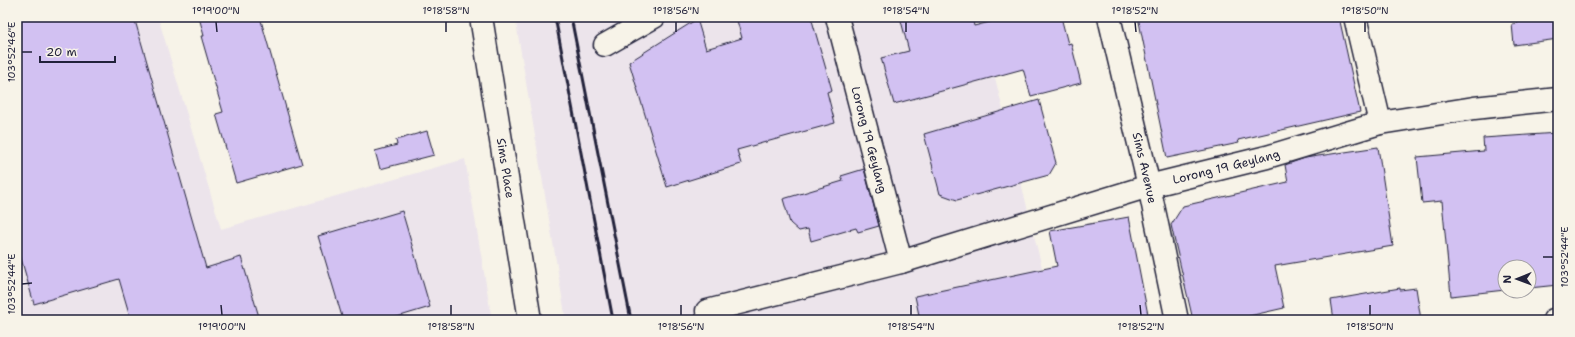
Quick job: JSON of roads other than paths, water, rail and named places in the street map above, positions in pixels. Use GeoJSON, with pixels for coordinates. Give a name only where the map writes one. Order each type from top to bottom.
{"type":"FeatureCollection","features":[{"type":"Feature","properties":{"kind":"street","name":"Sims Place"},"geometry":{"type":"LineString","coordinates":[[481,17],[530,320]]}},
{"type":"Feature","properties":{"kind":"street"},"geometry":{"type":"LineString","coordinates":[[605,45],[654,17]]}},
{"type":"Feature","properties":{"kind":"street","name":"Lorong 19 Geylang"},"geometry":{"type":"LineString","coordinates":[[837,17],[901,262]]}},
{"type":"Feature","properties":{"kind":"street","name":"Sims Avenue"},"geometry":{"type":"LineString","coordinates":[[1109,17],[1149,186],[1177,320]]}},
{"type":"Feature","properties":{"kind":"street"},"geometry":{"type":"LineString","coordinates":[[1355,17],[1380,123]]}},
{"type":"Feature","properties":{"kind":"street","name":"Lorong 19 Geylang"},"geometry":{"type":"LineString","coordinates":[[707,312],[901,262],[1149,186],[1267,157],[1380,123],[1474,108],[1558,99]]}},
{"type":"Feature","properties":{"kind":"street"},"geometry":{"type":"LineString","coordinates":[[1554,320],[1558,319]]}},
{"type":"Feature","properties":{"kind":"railway"},"geometry":{"type":"LineString","coordinates":[[555,17],[613,320]]}},
{"type":"Feature","properties":{"kind":"railway"},"geometry":{"type":"LineString","coordinates":[[571,17],[631,320]]}}]}
